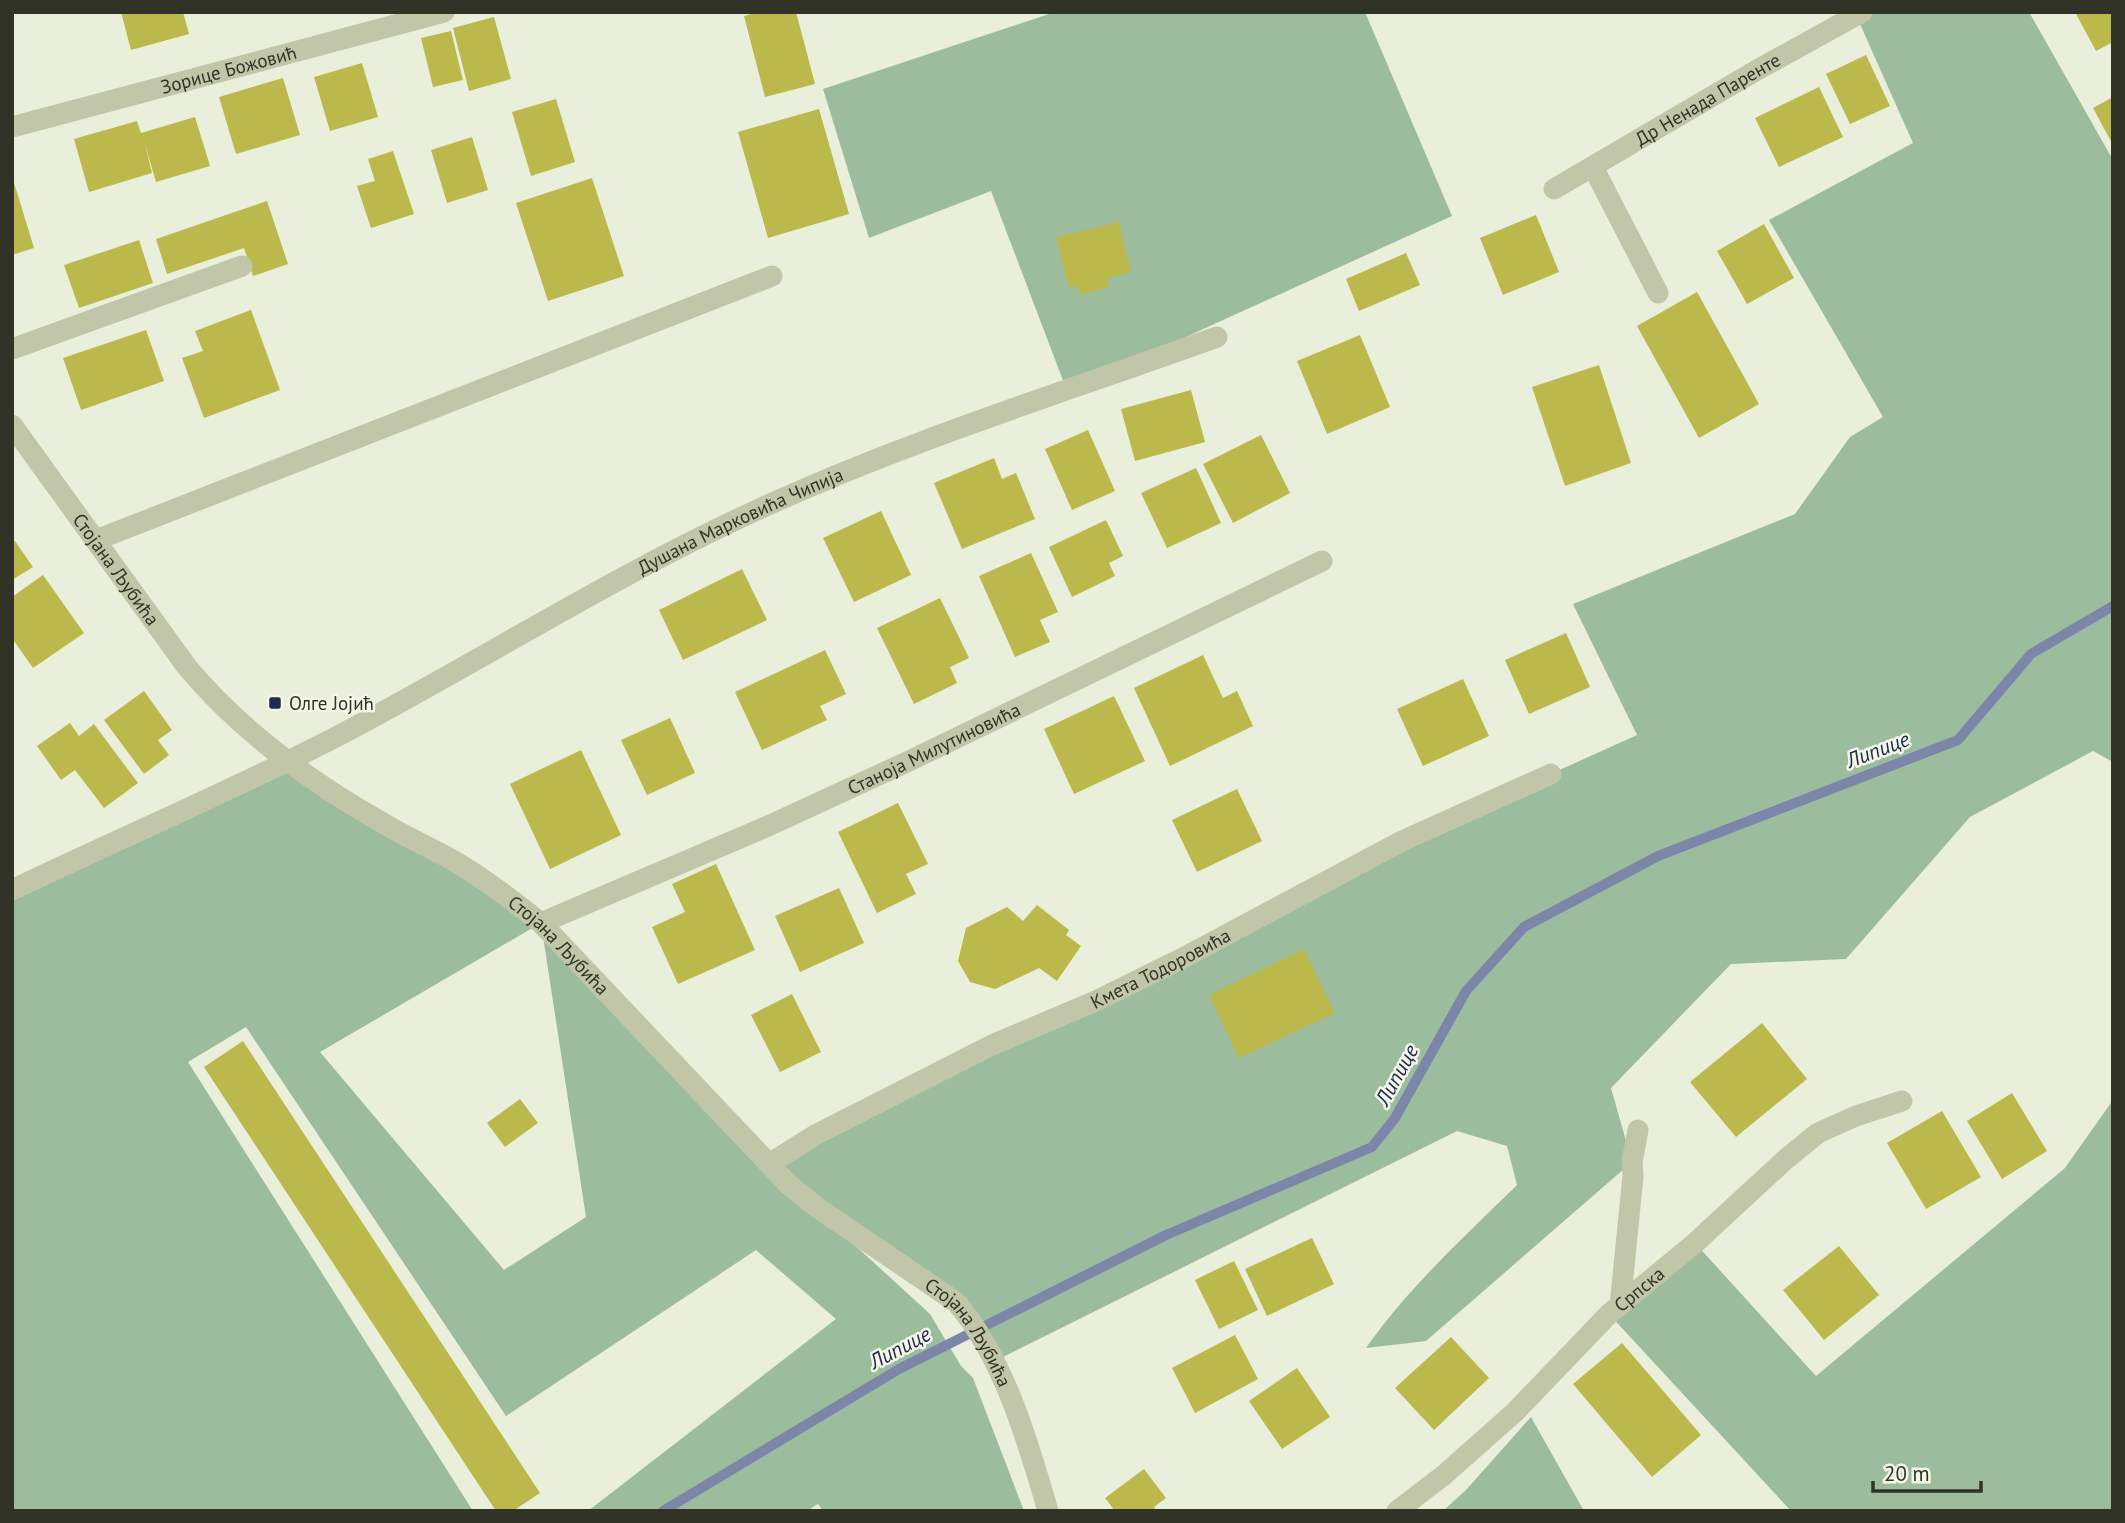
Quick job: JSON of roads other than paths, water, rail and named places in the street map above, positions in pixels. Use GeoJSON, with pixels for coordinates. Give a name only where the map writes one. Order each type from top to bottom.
{"type":"FeatureCollection","features":[{"type":"Feature","properties":{"kind":"street","name":"Зорице Божовић"},"geometry":{"type":"LineString","coordinates":[[12,127],[444,12]]}},
{"type":"Feature","properties":{"kind":"street","name":"Др Ненада Паренте"},"geometry":{"type":"LineString","coordinates":[[1554,189],[1862,12]]}},
{"type":"Feature","properties":{"kind":"street"},"geometry":{"type":"LineString","coordinates":[[1593,167],[1658,293]]}},
{"type":"Feature","properties":{"kind":"street"},"geometry":{"type":"LineString","coordinates":[[12,349],[242,266]]}},
{"type":"Feature","properties":{"kind":"street"},"geometry":{"type":"LineString","coordinates":[[96,540],[772,276]]}},
{"type":"Feature","properties":{"kind":"street","name":"Душана Марковића Чипија"},"geometry":{"type":"LineString","coordinates":[[288,760],[373,716],[630,573],[834,475],[1217,337]]}},
{"type":"Feature","properties":{"kind":"street","name":"Стојана Љубића"},"geometry":{"type":"LineString","coordinates":[[12,425],[187,667],[214,699],[243,726],[326,788],[485,880],[541,923],[769,1164],[815,1206],[950,1297],[966,1314],[1011,1399],[1048,1511]]}},
{"type":"Feature","properties":{"kind":"street","name":"Станоја Милутиновића"},"geometry":{"type":"LineString","coordinates":[[541,923],[766,827],[907,762],[1321,561]]}},
{"type":"Feature","properties":{"kind":"street"},"geometry":{"type":"LineString","coordinates":[[12,890],[288,760]]}},
{"type":"Feature","properties":{"kind":"street","name":"Кмета Тодоровића"},"geometry":{"type":"LineString","coordinates":[[769,1164],[817,1134],[992,1045],[1096,1001],[1181,959],[1402,841],[1551,774]]}},
{"type":"Feature","properties":{"kind":"street","name":"Српска"},"geometry":{"type":"LineString","coordinates":[[1398,1511],[1444,1475],[1515,1412],[1609,1314],[1695,1243],[1786,1159],[1818,1133],[1856,1116],[1902,1101]]}},
{"type":"Feature","properties":{"kind":"street"},"geometry":{"type":"LineString","coordinates":[[1620,1306],[1633,1176],[1632,1162],[1638,1130]]}},
{"type":"Feature","properties":{"kind":"waterway","name":"Липице"},"geometry":{"type":"LineString","coordinates":[[663,1511],[899,1369],[1166,1235],[1372,1147],[1395,1118],[1466,991],[1524,927],[1658,856],[1958,740],[2031,654],[2113,606]]}},
{"type":"Feature","properties":{"kind":"place","name":"Олге Јојић"},"geometry":{"type":"Point","coordinates":[275,703]}}]}
